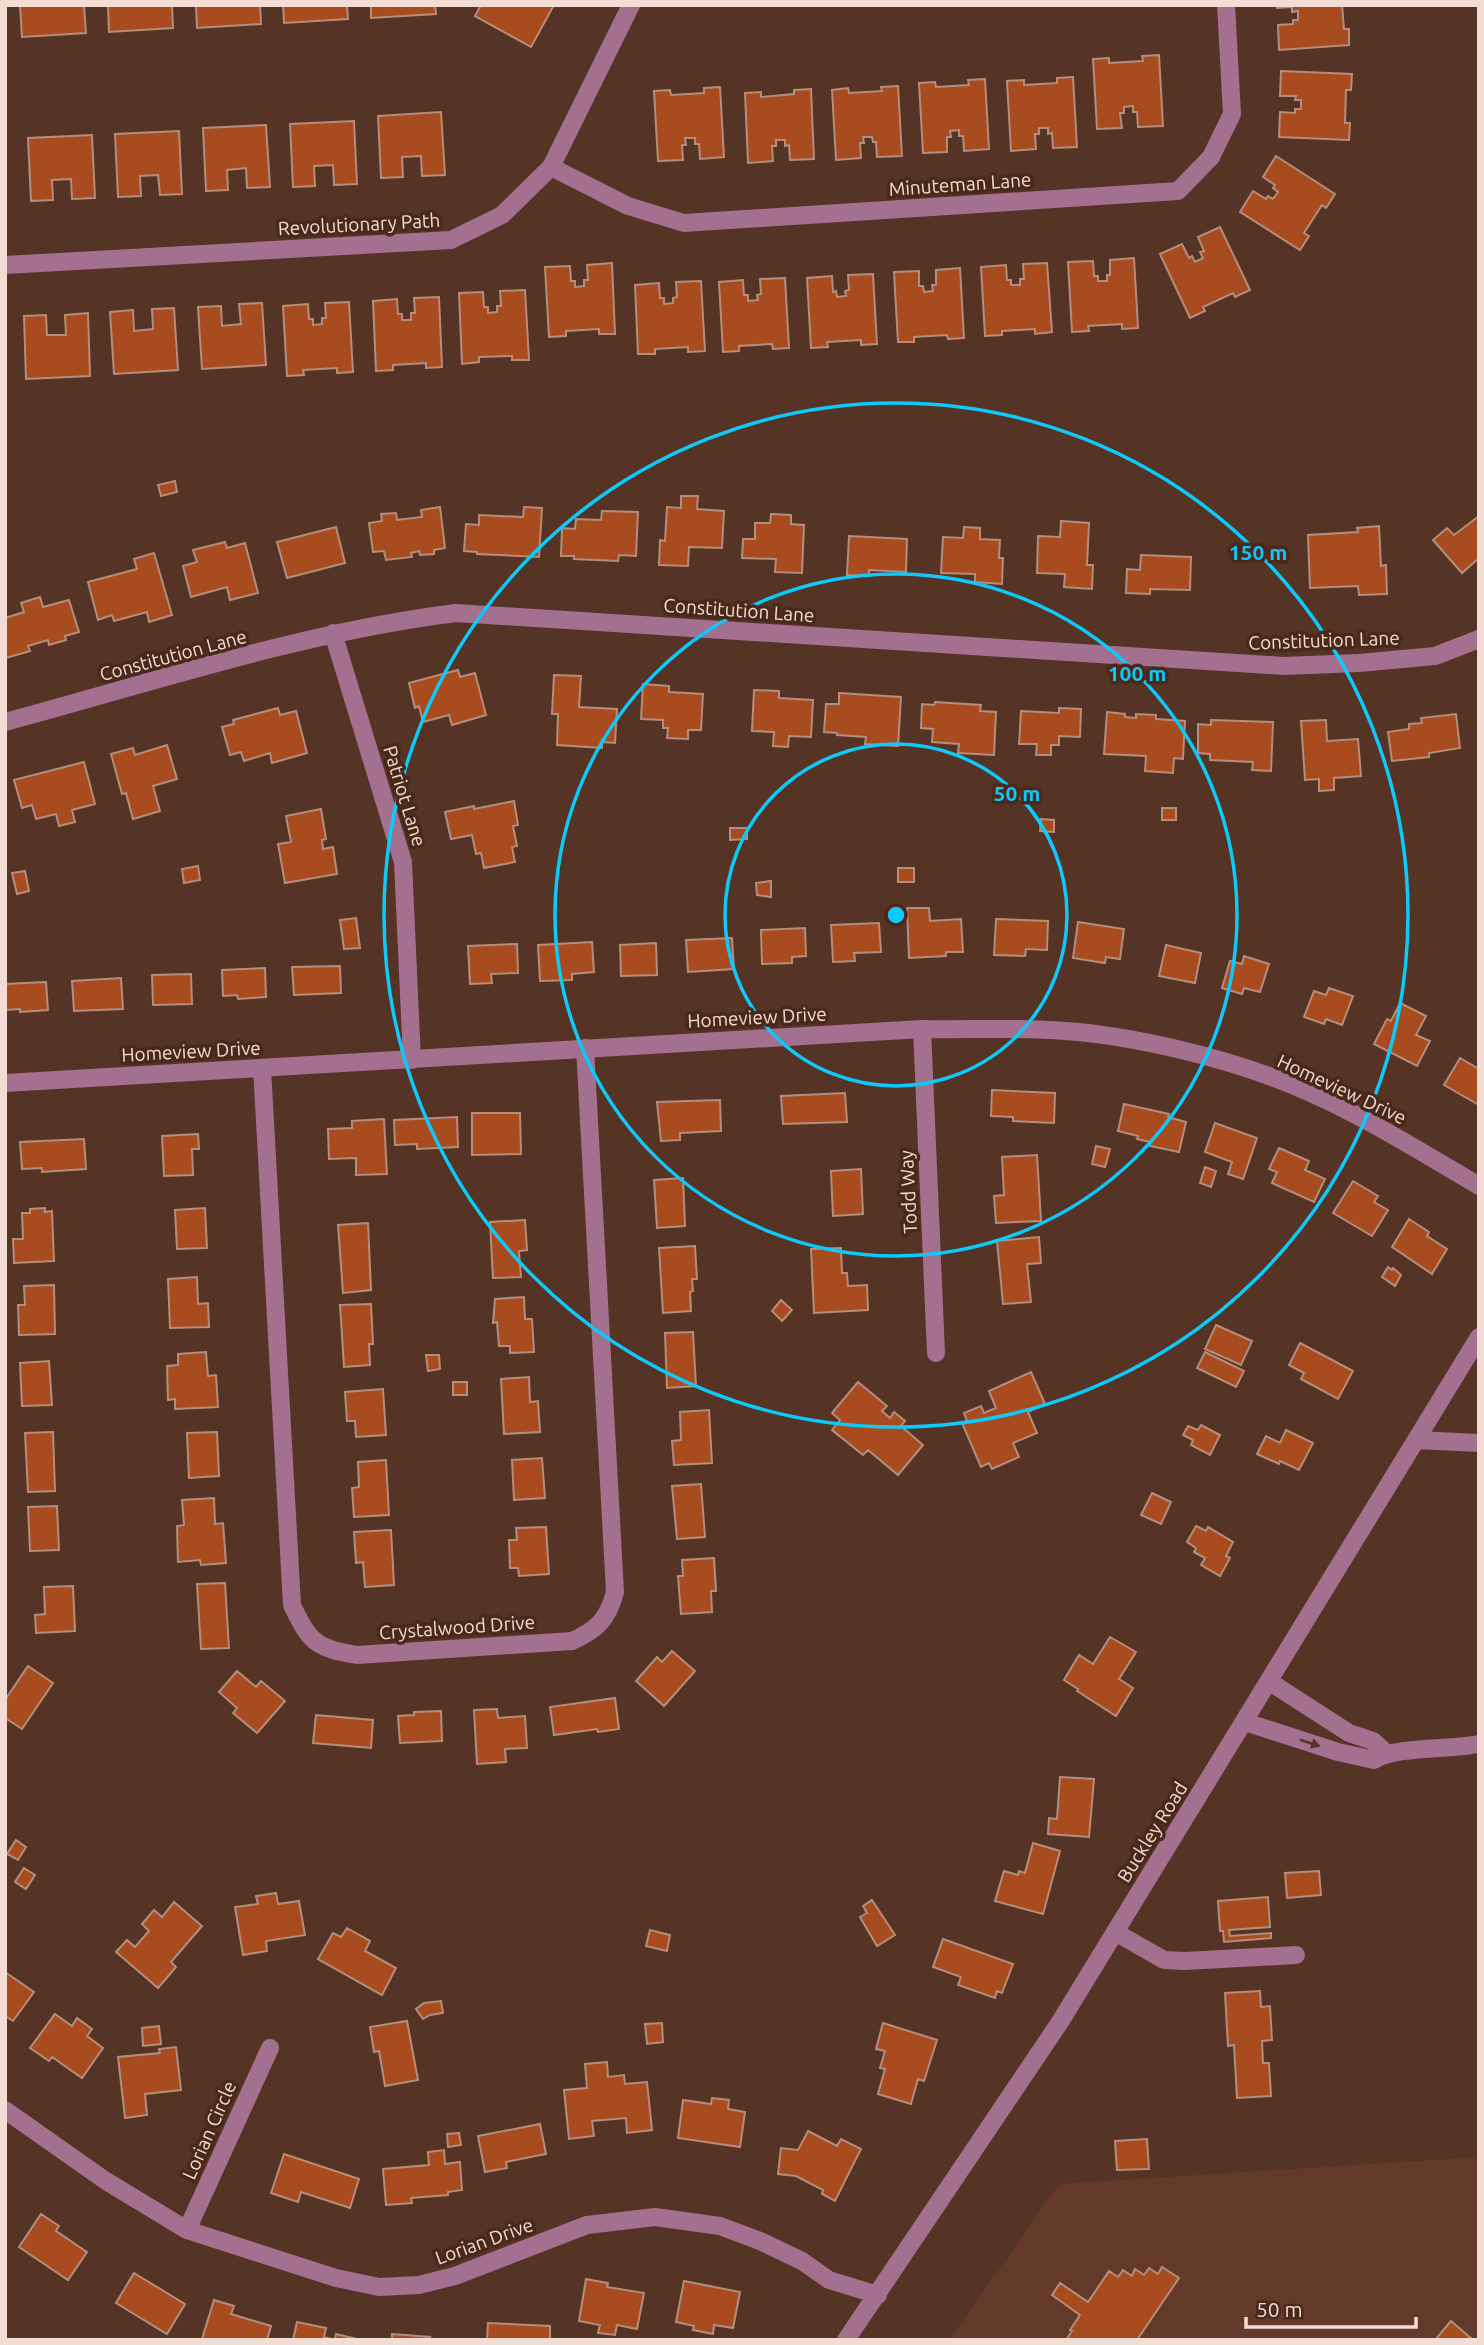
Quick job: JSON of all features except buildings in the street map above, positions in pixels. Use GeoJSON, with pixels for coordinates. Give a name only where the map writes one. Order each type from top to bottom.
{"type":"FeatureCollection","features":[{"type":"Feature","properties":{"kind":"street","name":"Revolutionary Path"},"geometry":{"type":"LineString","coordinates":[[5,265],[451,240],[502,215],[551,167],[631,5]]}},
{"type":"Feature","properties":{"kind":"street","name":"Minuteman Lane"},"geometry":{"type":"LineString","coordinates":[[551,167],[628,206],[684,223],[1178,191],[1211,157],[1232,114],[1226,5]]}},
{"type":"Feature","properties":{"kind":"street","name":"Constitution Lane"},"geometry":{"type":"LineString","coordinates":[[5,722],[332,633],[456,613],[1284,666],[1435,656],[1479,639]]}},
{"type":"Feature","properties":{"kind":"street","name":"Patriot Lane"},"geometry":{"type":"LineString","coordinates":[[332,633],[402,862],[412,1059]]}},
{"type":"Feature","properties":{"kind":"street","name":"Homeview Drive"},"geometry":{"type":"LineString","coordinates":[[5,1083],[922,1029],[1065,1031],[1130,1039],[1225,1062],[1292,1084],[1378,1126],[1479,1186]]}},
{"type":"Feature","properties":{"kind":"street","name":"Todd Way"},"geometry":{"type":"LineString","coordinates":[[922,1029],[936,1353]]}},
{"type":"Feature","properties":{"kind":"street","name":"Crystalwood Drive"},"geometry":{"type":"LineString","coordinates":[[262,1068],[292,1605],[310,1639],[329,1650],[357,1655],[572,1641],[591,1632],[610,1612],[615,1592],[585,1048]]}},
{"type":"Feature","properties":{"kind":"street","name":"Buckley Road"},"geometry":{"type":"LineString","coordinates":[[846,2340],[1060,2022],[1479,1337]]}},
{"type":"Feature","properties":{"kind":"street"},"geometry":{"type":"LineString","coordinates":[[1416,1440],[1479,1443]]}},
{"type":"Feature","properties":{"kind":"street"},"geometry":{"type":"LineString","coordinates":[[1270,1682],[1349,1733],[1373,1741],[1385,1752]]}},
{"type":"Feature","properties":{"kind":"street"},"geometry":{"type":"LineString","coordinates":[[1245,1722],[1374,1760],[1385,1752],[1459,1748],[1479,1744]]}},
{"type":"Feature","properties":{"kind":"street"},"geometry":{"type":"LineString","coordinates":[[1115,1932],[1164,1960],[1296,1955]]}},
{"type":"Feature","properties":{"kind":"street","name":"Lorian Circle"},"geometry":{"type":"LineString","coordinates":[[187,2230],[270,2048]]}},
{"type":"Feature","properties":{"kind":"street","name":"Lorian Drive"},"geometry":{"type":"LineString","coordinates":[[5,2110],[106,2181],[187,2230],[336,2278],[379,2287],[419,2285],[455,2276],[587,2225],[654,2217],[720,2226],[802,2261],[829,2280],[877,2295]]}},
{"type":"Feature","properties":{"kind":"shaded area"},"geometry":{"type":"Polygon","coordinates":[[[1479,2157],[1479,2340],[949,2340],[1059,2184],[1479,2157]]]}}]}
